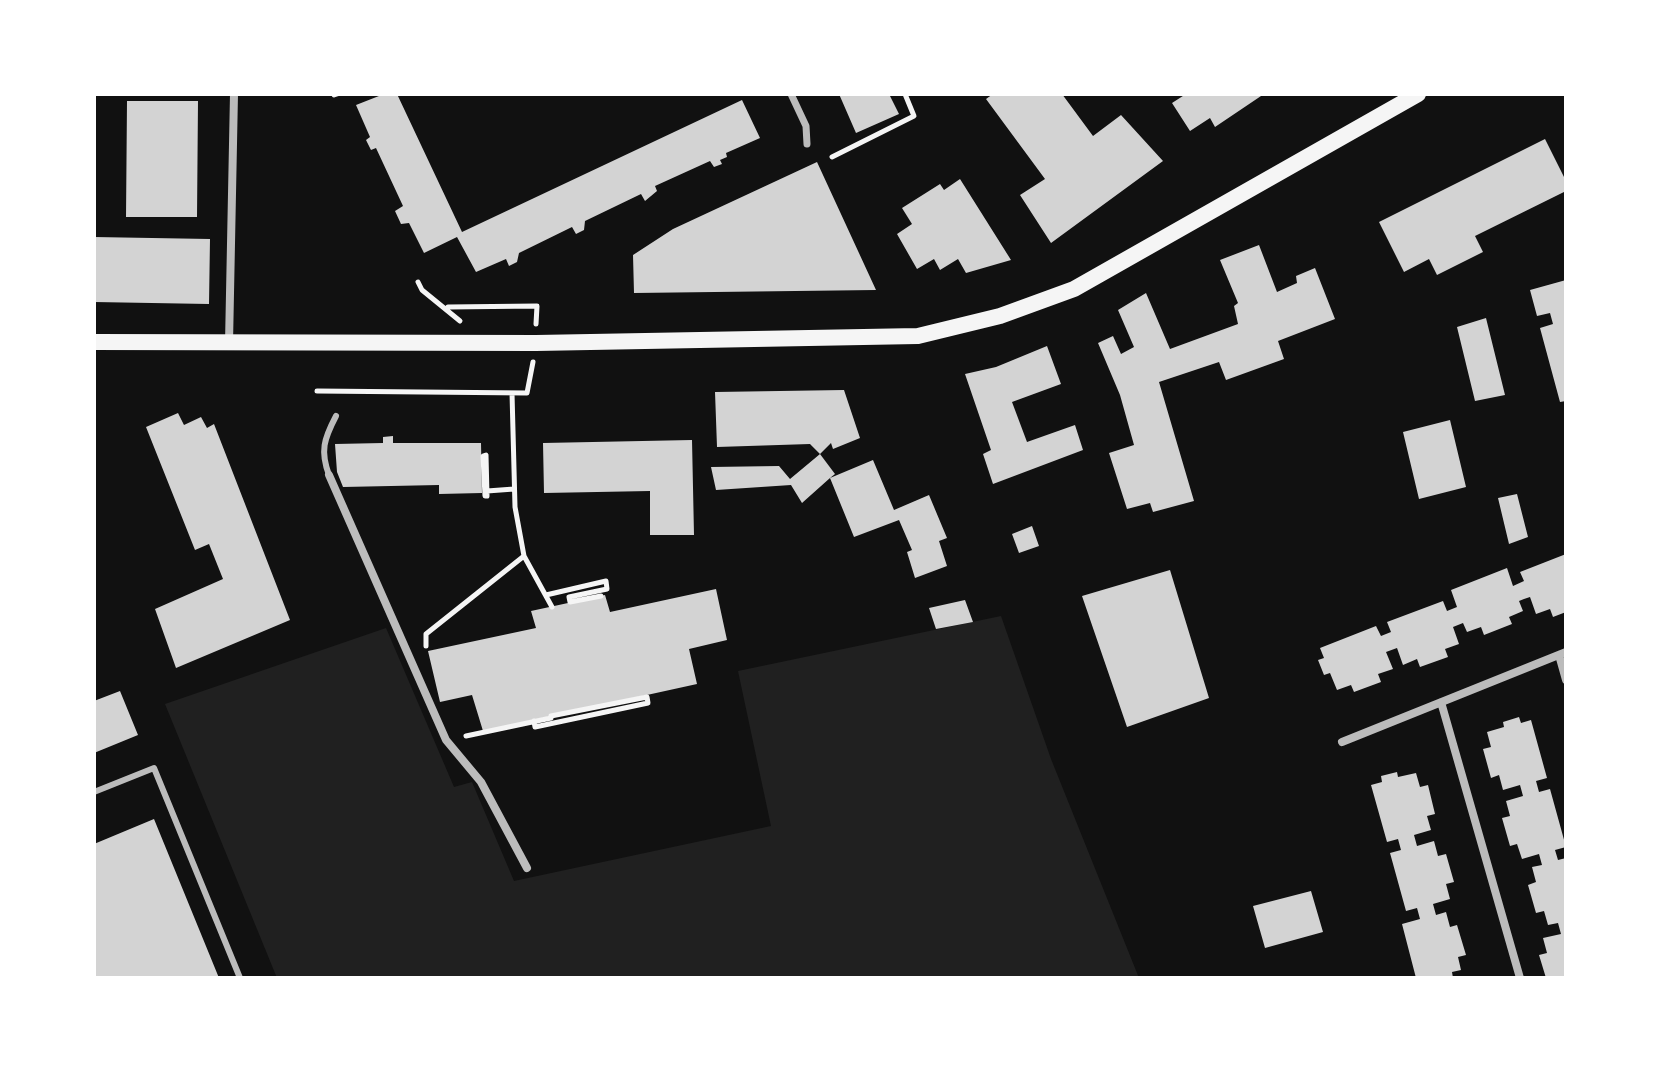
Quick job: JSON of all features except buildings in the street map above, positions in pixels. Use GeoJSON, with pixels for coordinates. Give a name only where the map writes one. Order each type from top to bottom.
{"type":"FeatureCollection","features":[{"type":"Feature","properties":{"kind":"main road"},"geometry":{"type":"LineString","coordinates":[[94,342],[845,340],[918,336],[1000,316],[1074,289],[1418,94]]}},
{"type":"Feature","properties":{"kind":"street"},"geometry":{"type":"LineString","coordinates":[[229,343],[234,94]]}},
{"type":"Feature","properties":{"kind":"street"},"geometry":{"type":"LineString","coordinates":[[791,94],[806,126],[807,144]]}},
{"type":"Feature","properties":{"kind":"street"},"geometry":{"type":"LineString","coordinates":[[329,475],[446,740],[481,782],[527,868]]}},
{"type":"Feature","properties":{"kind":"street"},"geometry":{"type":"LineString","coordinates":[[1342,742],[1562,653],[1566,680]]}},
{"type":"Feature","properties":{"kind":"street"},"geometry":{"type":"LineString","coordinates":[[1441,702],[1520,978]]}},
{"type":"Feature","properties":{"kind":"lane"},"geometry":{"type":"LineString","coordinates":[[329,475],[323,458],[323,441],[336,416]]}},
{"type":"Feature","properties":{"kind":"lane"},"geometry":{"type":"LineString","coordinates":[[94,792],[154,768],[240,978]]}},
{"type":"Feature","properties":{"kind":"path"},"geometry":{"type":"LineString","coordinates":[[832,157],[914,116],[905,94]]}},
{"type":"Feature","properties":{"kind":"path"},"geometry":{"type":"LineString","coordinates":[[418,282],[422,290],[448,307],[479,342]]}},
{"type":"Feature","properties":{"kind":"path"},"geometry":{"type":"LineString","coordinates":[[448,307],[537,306]]}},
{"type":"Feature","properties":{"kind":"path"},"geometry":{"type":"LineString","coordinates":[[317,391],[527,393]]}},
{"type":"Feature","properties":{"kind":"path"},"geometry":{"type":"LineString","coordinates":[[512,393],[514,489],[524,556],[552,607]]}},
{"type":"Feature","properties":{"kind":"path"},"geometry":{"type":"LineString","coordinates":[[486,455],[487,491],[485,496],[483,456],[486,455]]}},
{"type":"Feature","properties":{"kind":"path"},"geometry":{"type":"LineString","coordinates":[[487,491],[514,489]]}},
{"type":"Feature","properties":{"kind":"path"},"geometry":{"type":"LineString","coordinates":[[426,655],[426,634],[524,556]]}},
{"type":"Feature","properties":{"kind":"path"},"geometry":{"type":"LineString","coordinates":[[546,595],[606,581],[607,589],[569,597],[570,602],[601,596]]}},
{"type":"Feature","properties":{"kind":"path"},"geometry":{"type":"LineString","coordinates":[[446,740],[551,717],[647,697],[648,703],[535,727],[534,721]]}},
{"type":"Feature","properties":{"kind":"shaded area"},"geometry":{"type":"Polygon","coordinates":[[[1001,616],[1051,759],[1139,978],[277,978],[165,704],[386,628],[454,787],[472,782],[514,881],[771,826],[738,671],[1001,616]]]}}]}
